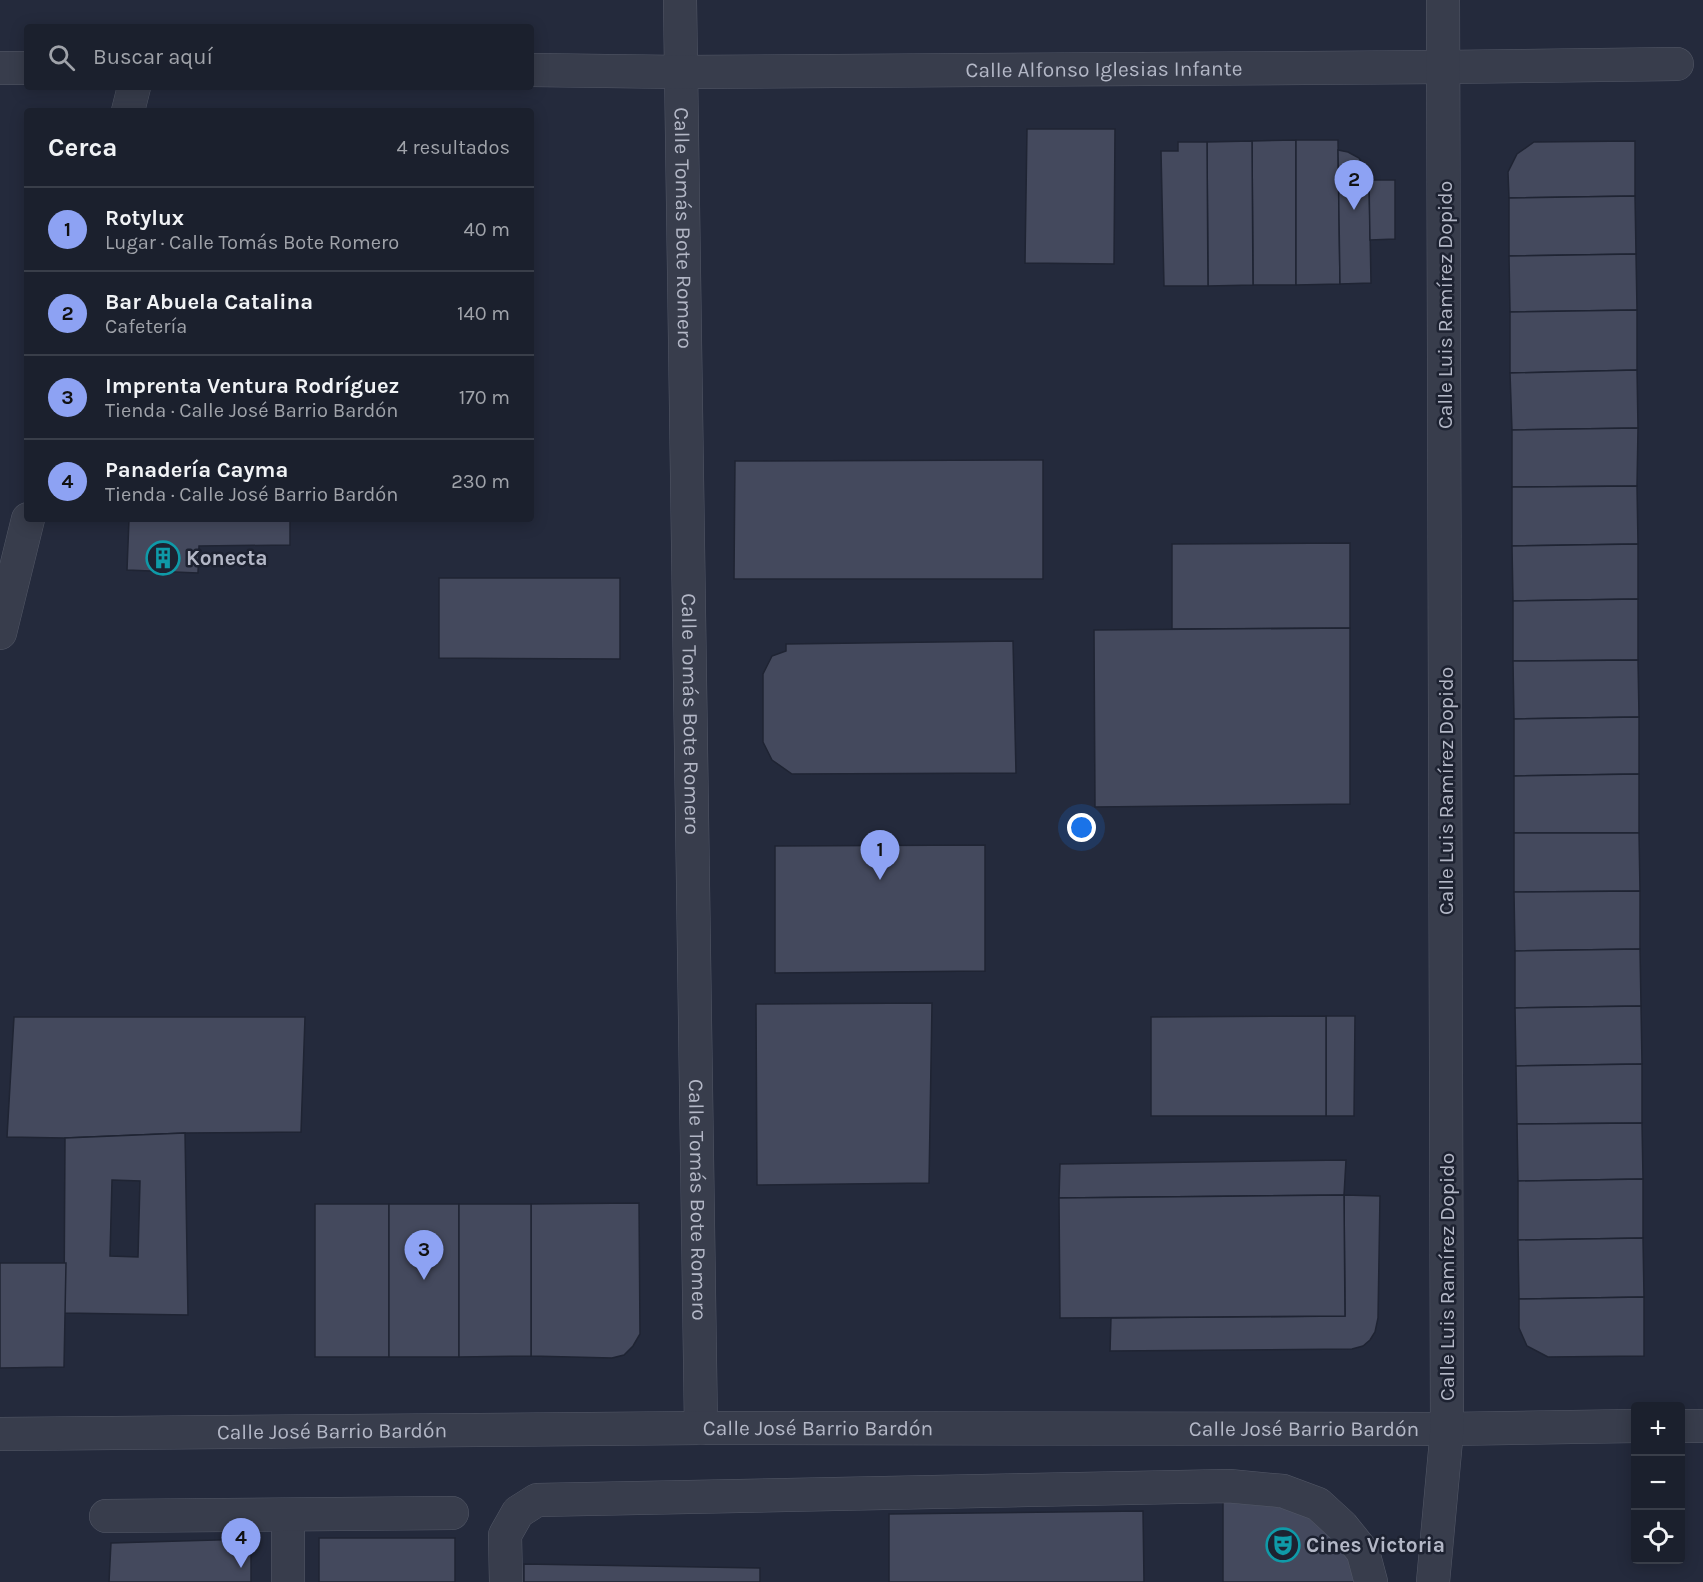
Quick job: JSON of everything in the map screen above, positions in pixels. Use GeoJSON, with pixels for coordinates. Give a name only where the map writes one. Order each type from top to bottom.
{"type":"FeatureCollection","features":[{"type":"Feature","properties":{"kind":"street","name":"Calle Tomás Bote Romero"},"geometry":{"type":"LineString","coordinates":[[680,0],[701,1428]]}},
{"type":"Feature","properties":{"kind":"street","name":"Calle Luis Ramírez Dopido"},"geometry":{"type":"LineString","coordinates":[[1433,1582],[1447,1429],[1443,0]]}},
{"type":"Feature","properties":{"kind":"street","name":"Calle Alfonso Iglesias Infante"},"geometry":{"type":"LineString","coordinates":[[534,70],[681,72],[1677,64]]}},
{"type":"Feature","properties":{"kind":"street"},"geometry":{"type":"LineString","coordinates":[[0,68],[24,68]]}},
{"type":"Feature","properties":{"kind":"street"},"geometry":{"type":"LineString","coordinates":[[129,108],[133,90]]}},
{"type":"Feature","properties":{"kind":"street"},"geometry":{"type":"LineString","coordinates":[[0,633],[27,522]]}},
{"type":"Feature","properties":{"kind":"street","name":"Calle José Barrio Bardón"},"geometry":{"type":"LineString","coordinates":[[0,1434],[701,1428],[1447,1429],[1631,1426]]}},
{"type":"Feature","properties":{"kind":"street"},"geometry":{"type":"LineString","coordinates":[[506,1582],[505,1535],[518,1512],[537,1500],[1229,1486],[1283,1491],[1318,1504],[1342,1526],[1363,1552],[1371,1582]]}},
{"type":"Feature","properties":{"kind":"street"},"geometry":{"type":"LineString","coordinates":[[106,1516],[452,1513]]}},
{"type":"Feature","properties":{"kind":"street"},"geometry":{"type":"LineString","coordinates":[[288,1515],[288,1582]]}},
{"type":"Feature","properties":{"kind":"building"},"geometry":{"type":"Polygon","coordinates":[[[1027,129],[1115,129],[1114,264],[1025,263],[1027,129]]]}},
{"type":"Feature","properties":{"kind":"building"},"geometry":{"type":"Polygon","coordinates":[[[1296,140],[1296,285],[1253,285],[1252,141],[1296,140]]]}},
{"type":"Feature","properties":{"kind":"building"},"geometry":{"type":"Polygon","coordinates":[[[1296,140],[1338,140],[1340,284],[1296,285],[1296,140]]]}},
{"type":"Feature","properties":{"kind":"building"},"geometry":{"type":"Polygon","coordinates":[[[1252,141],[1253,285],[1208,286],[1207,142],[1252,141]]]}},
{"type":"Feature","properties":{"kind":"building"},"geometry":{"type":"Polygon","coordinates":[[[1635,141],[1635,196],[1509,198],[1508,172],[1517,154],[1534,142],[1635,141]]]}},
{"type":"Feature","properties":{"kind":"building"},"geometry":{"type":"Polygon","coordinates":[[[1178,142],[1207,142],[1208,286],[1164,286],[1161,151],[1178,151],[1178,142]]]}},
{"type":"Feature","properties":{"kind":"building"},"geometry":{"type":"Polygon","coordinates":[[[1338,150],[1359,158],[1369,174],[1371,283],[1340,284],[1338,150]]]}},
{"type":"Feature","properties":{"kind":"building"},"geometry":{"type":"Polygon","coordinates":[[[1369,180],[1395,180],[1395,239],[1370,240],[1369,180]]]}},
{"type":"Feature","properties":{"kind":"building"},"geometry":{"type":"Polygon","coordinates":[[[1635,196],[1636,254],[1509,256],[1509,198],[1635,196]]]}},
{"type":"Feature","properties":{"kind":"building"},"geometry":{"type":"Polygon","coordinates":[[[1636,254],[1637,310],[1510,312],[1509,256],[1636,254]]]}},
{"type":"Feature","properties":{"kind":"building"},"geometry":{"type":"Polygon","coordinates":[[[1637,310],[1637,370],[1510,373],[1510,312],[1637,310]]]}},
{"type":"Feature","properties":{"kind":"building"},"geometry":{"type":"Polygon","coordinates":[[[1637,370],[1638,428],[1512,430],[1510,373],[1637,370]]]}},
{"type":"Feature","properties":{"kind":"building"},"geometry":{"type":"Polygon","coordinates":[[[1638,428],[1637,486],[1512,487],[1512,430],[1638,428]]]}},
{"type":"Feature","properties":{"kind":"building"},"geometry":{"type":"Polygon","coordinates":[[[1043,460],[1043,579],[734,579],[735,461],[1043,460]]]}},
{"type":"Feature","properties":{"kind":"building"},"geometry":{"type":"Polygon","coordinates":[[[1637,486],[1638,544],[1512,546],[1512,487],[1637,486]]]}},
{"type":"Feature","properties":{"kind":"building","name":"Konecta"},"geometry":{"type":"Polygon","coordinates":[[[129,522],[290,522],[290,545],[199,546],[198,573],[127,570],[129,522]]]}},
{"type":"Feature","properties":{"kind":"building"},"geometry":{"type":"Polygon","coordinates":[[[1350,543],[1350,628],[1172,629],[1172,544],[1350,543]]]}},
{"type":"Feature","properties":{"kind":"building"},"geometry":{"type":"Polygon","coordinates":[[[1638,544],[1638,599],[1513,601],[1512,546],[1638,544]]]}},
{"type":"Feature","properties":{"kind":"building"},"geometry":{"type":"Polygon","coordinates":[[[439,578],[620,578],[620,659],[439,658],[439,578]]]}},
{"type":"Feature","properties":{"kind":"building"},"geometry":{"type":"Polygon","coordinates":[[[1638,599],[1638,660],[1513,661],[1513,601],[1638,599]]]}},
{"type":"Feature","properties":{"kind":"building"},"geometry":{"type":"Polygon","coordinates":[[[1350,628],[1350,804],[1095,807],[1094,630],[1350,628]]]}},
{"type":"Feature","properties":{"kind":"building"},"geometry":{"type":"Polygon","coordinates":[[[1013,641],[1016,773],[792,774],[772,760],[763,742],[763,674],[772,656],[786,651],[786,644],[1013,641]]]}},
{"type":"Feature","properties":{"kind":"building"},"geometry":{"type":"Polygon","coordinates":[[[1638,660],[1639,717],[1514,719],[1513,661],[1638,660]]]}},
{"type":"Feature","properties":{"kind":"building"},"geometry":{"type":"Polygon","coordinates":[[[1639,717],[1639,774],[1514,776],[1514,719],[1639,717]]]}},
{"type":"Feature","properties":{"kind":"building"},"geometry":{"type":"Polygon","coordinates":[[[1639,774],[1639,833],[1514,833],[1514,776],[1639,774]]]}},
{"type":"Feature","properties":{"kind":"building"},"geometry":{"type":"Polygon","coordinates":[[[1514,833],[1639,833],[1640,891],[1514,892],[1514,833]]]}},
{"type":"Feature","properties":{"kind":"building"},"geometry":{"type":"Polygon","coordinates":[[[985,845],[985,971],[775,973],[775,846],[985,845]]]}},
{"type":"Feature","properties":{"kind":"building"},"geometry":{"type":"Polygon","coordinates":[[[1640,891],[1640,949],[1515,951],[1514,892],[1640,891]]]}},
{"type":"Feature","properties":{"kind":"building"},"geometry":{"type":"Polygon","coordinates":[[[1640,949],[1641,1006],[1515,1008],[1515,951],[1640,949]]]}},
{"type":"Feature","properties":{"kind":"building"},"geometry":{"type":"Polygon","coordinates":[[[932,1003],[929,1183],[757,1185],[756,1004],[932,1003]]]}},
{"type":"Feature","properties":{"kind":"building"},"geometry":{"type":"Polygon","coordinates":[[[1641,1006],[1642,1064],[1516,1066],[1515,1008],[1641,1006]]]}},
{"type":"Feature","properties":{"kind":"building"},"geometry":{"type":"Polygon","coordinates":[[[1326,1016],[1355,1016],[1354,1116],[1326,1116],[1326,1016]]]}},
{"type":"Feature","properties":{"kind":"building"},"geometry":{"type":"Polygon","coordinates":[[[1326,1016],[1326,1116],[1151,1116],[1151,1017],[1326,1016]]]}},
{"type":"Feature","properties":{"kind":"building"},"geometry":{"type":"Polygon","coordinates":[[[14,1017],[305,1017],[301,1132],[185,1133],[65,1138],[7,1137],[14,1017]]]}},
{"type":"Feature","properties":{"kind":"building"},"geometry":{"type":"Polygon","coordinates":[[[1642,1064],[1642,1123],[1517,1124],[1516,1066],[1642,1064]]]}},
{"type":"Feature","properties":{"kind":"building"},"geometry":{"type":"Polygon","coordinates":[[[1642,1123],[1643,1179],[1518,1181],[1517,1124],[1642,1123]]]}},
{"type":"Feature","properties":{"kind":"building"},"geometry":{"type":"Polygon","coordinates":[[[185,1133],[188,1315],[64,1313],[65,1138],[185,1133]],[[112,1180],[110,1256],[138,1257],[140,1181],[112,1180]]]}},
{"type":"Feature","properties":{"kind":"building"},"geometry":{"type":"Polygon","coordinates":[[[1346,1160],[1344,1195],[1059,1198],[1060,1164],[1346,1160]]]}},
{"type":"Feature","properties":{"kind":"building"},"geometry":{"type":"Polygon","coordinates":[[[1643,1179],[1643,1238],[1518,1240],[1518,1181],[1643,1179]]]}},
{"type":"Feature","properties":{"kind":"building"},"geometry":{"type":"Polygon","coordinates":[[[1344,1195],[1380,1196],[1378,1318],[1375,1332],[1363,1346],[1352,1349],[1110,1351],[1111,1318],[1345,1316],[1344,1195]]]}},
{"type":"Feature","properties":{"kind":"building"},"geometry":{"type":"Polygon","coordinates":[[[1344,1195],[1345,1316],[1060,1318],[1059,1198],[1344,1195]]]}},
{"type":"Feature","properties":{"kind":"building"},"geometry":{"type":"Polygon","coordinates":[[[639,1203],[640,1334],[633,1346],[624,1355],[612,1358],[531,1356],[531,1204],[639,1203]]]}},
{"type":"Feature","properties":{"kind":"building"},"geometry":{"type":"Polygon","coordinates":[[[315,1204],[389,1204],[389,1357],[315,1357],[315,1204]]]}},
{"type":"Feature","properties":{"kind":"building"},"geometry":{"type":"Polygon","coordinates":[[[389,1204],[459,1204],[459,1357],[389,1357],[389,1204]]]}},
{"type":"Feature","properties":{"kind":"building"},"geometry":{"type":"Polygon","coordinates":[[[459,1204],[531,1204],[531,1356],[459,1357],[459,1204]]]}},
{"type":"Feature","properties":{"kind":"building"},"geometry":{"type":"Polygon","coordinates":[[[1643,1238],[1644,1297],[1519,1299],[1518,1240],[1643,1238]]]}},
{"type":"Feature","properties":{"kind":"building"},"geometry":{"type":"Polygon","coordinates":[[[0,1263],[66,1263],[64,1367],[0,1368],[0,1263]]]}},
{"type":"Feature","properties":{"kind":"building"},"geometry":{"type":"Polygon","coordinates":[[[1644,1297],[1644,1356],[1548,1357],[1527,1346],[1519,1328],[1519,1299],[1644,1297]]]}},
{"type":"Feature","properties":{"kind":"building","name":"Cines Victoria"},"geometry":{"type":"Polygon","coordinates":[[[1223,1497],[1305,1511],[1349,1554],[1357,1582],[1223,1582],[1223,1497]]]}},
{"type":"Feature","properties":{"kind":"building"},"geometry":{"type":"Polygon","coordinates":[[[1143,1511],[1144,1582],[889,1582],[889,1514],[1143,1511]]]}},
{"type":"Feature","properties":{"kind":"building"},"geometry":{"type":"Polygon","coordinates":[[[319,1538],[455,1538],[455,1582],[319,1582],[319,1538]]]}},
{"type":"Feature","properties":{"kind":"building"},"geometry":{"type":"Polygon","coordinates":[[[251,1539],[251,1582],[109,1582],[111,1543],[251,1539]]]}},
{"type":"Feature","properties":{"kind":"building"},"geometry":{"type":"Polygon","coordinates":[[[524,1564],[760,1568],[760,1582],[524,1582],[524,1564]]]}},
{"type":"Feature","properties":{"kind":"place","name":"Bar Abuela Catalina"},"geometry":{"type":"Point","coordinates":[1354,210]}},
{"type":"Feature","properties":{"kind":"place","name":"Konecta"},"geometry":{"type":"Point","coordinates":[163,558]}},
{"type":"Feature","properties":{"kind":"place","name":"Rotylux"},"geometry":{"type":"Point","coordinates":[880,880]}},
{"type":"Feature","properties":{"kind":"place","name":"Imprenta Ventura Rodríguez"},"geometry":{"type":"Point","coordinates":[424,1280]}},
{"type":"Feature","properties":{"kind":"place","name":"Cines Victoria"},"geometry":{"type":"Point","coordinates":[1283,1545]}},
{"type":"Feature","properties":{"kind":"place","name":"Panadería Cayma"},"geometry":{"type":"Point","coordinates":[241,1568]}}]}
